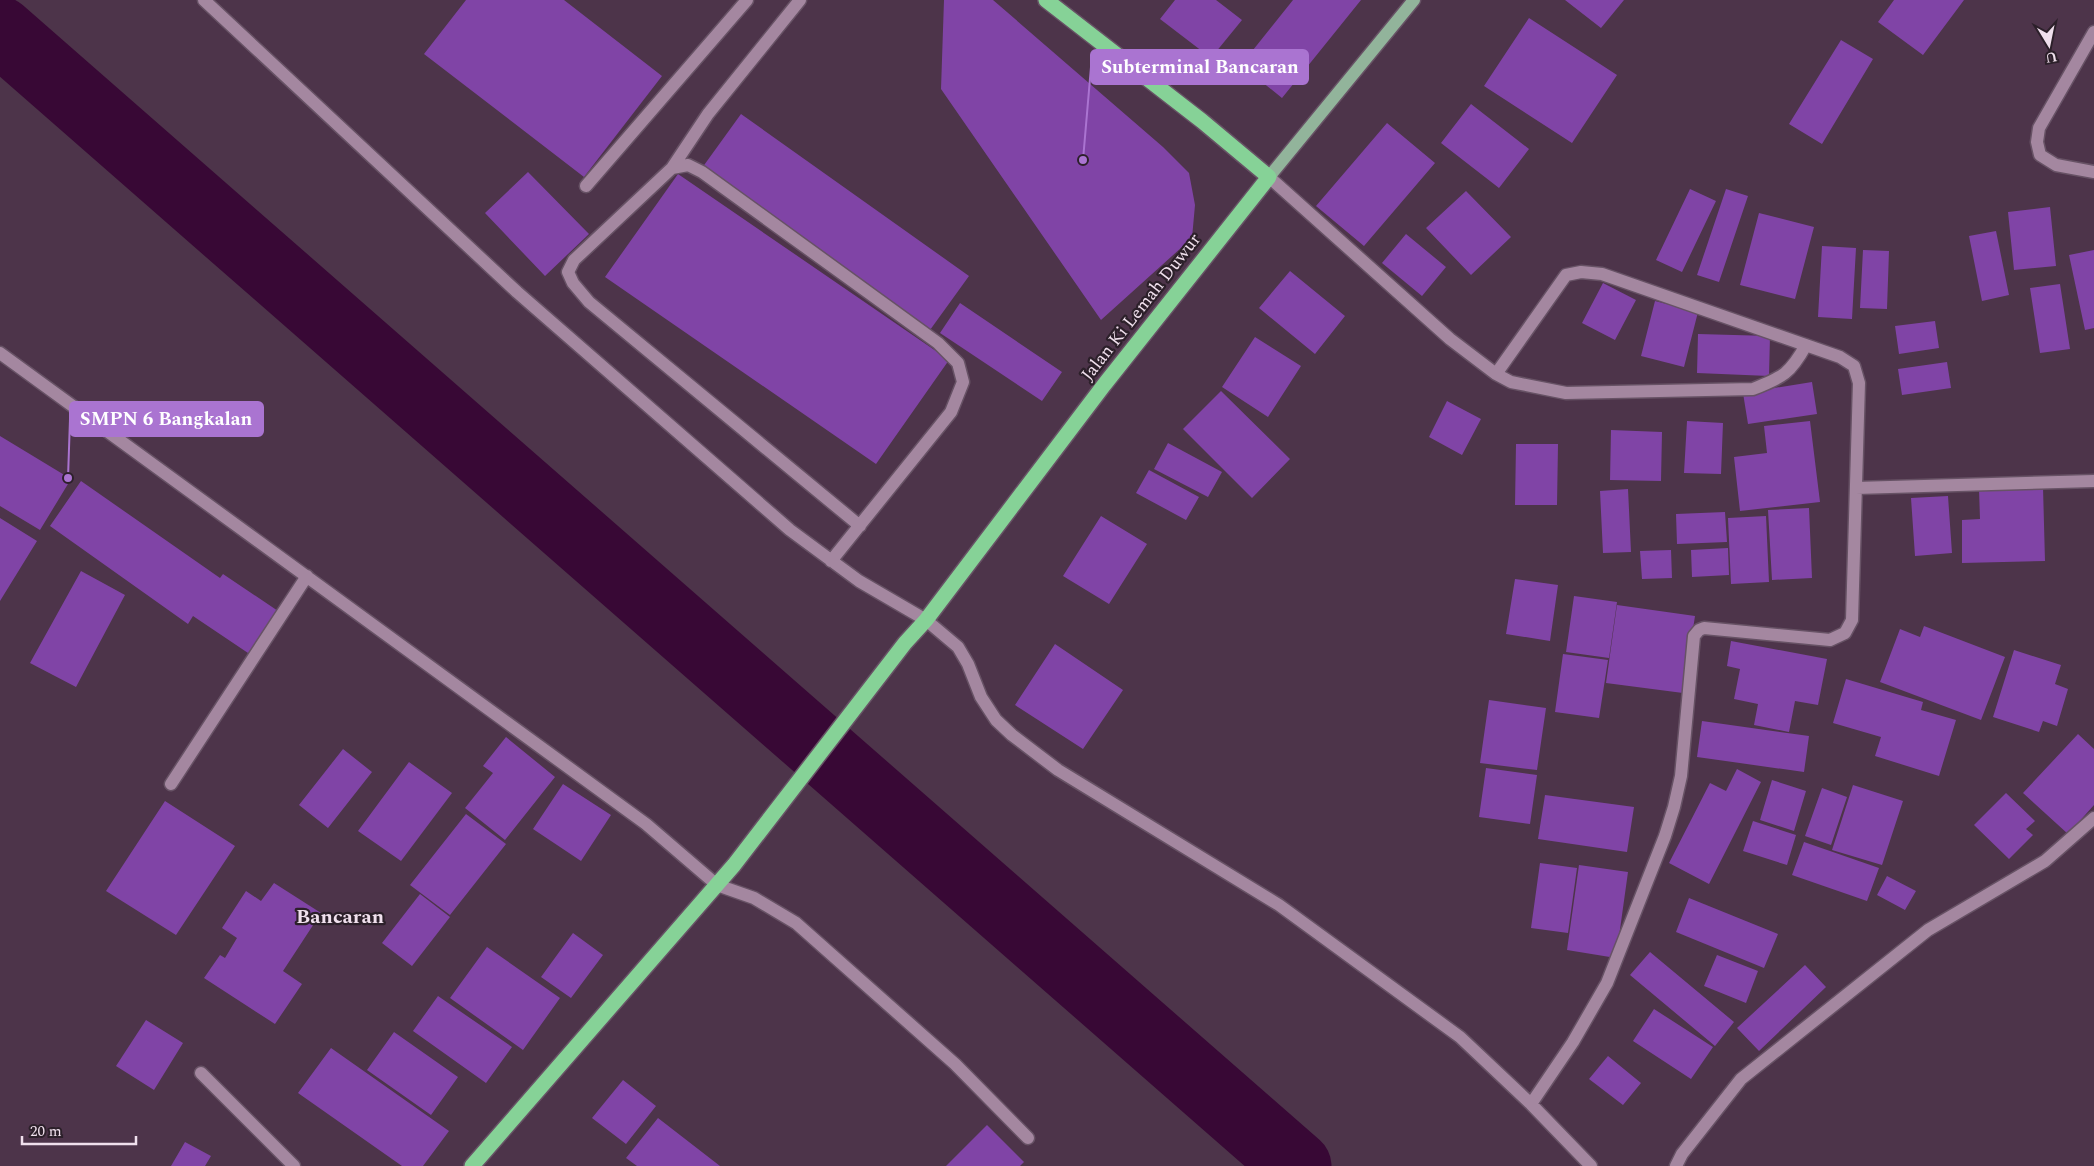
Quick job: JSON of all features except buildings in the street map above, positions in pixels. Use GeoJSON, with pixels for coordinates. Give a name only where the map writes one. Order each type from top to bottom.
{"type":"FeatureCollection","features":[{"type":"Feature","properties":{"kind":"highway"},"geometry":{"type":"LineString","coordinates":[[1046,0],[1202,121],[1269,177]]}},
{"type":"Feature","properties":{"kind":"highway","name":"Jalan Ki Lemah Duwur"},"geometry":{"type":"LineString","coordinates":[[472,1166],[734,865],[905,643],[926,620],[1110,377],[1269,177]]}},
{"type":"Feature","properties":{"kind":"main road","name":"Jalan Ki Lemah Duwur"},"geometry":{"type":"LineString","coordinates":[[1269,177],[1414,0]]}},
{"type":"Feature","properties":{"kind":"street"},"geometry":{"type":"LineString","coordinates":[[204,0],[517,292],[790,530],[859,582],[926,620],[958,647],[968,664],[981,697],[996,720],[1012,735],[1058,770],[1279,905],[1460,1037],[1531,1104],[1591,1166]]}},
{"type":"Feature","properties":{"kind":"street"},"geometry":{"type":"LineString","coordinates":[[586,186],[747,0]]}},
{"type":"Feature","properties":{"kind":"street"},"geometry":{"type":"LineString","coordinates":[[800,0],[708,114],[672,168],[574,260],[568,272],[573,283],[589,302],[860,526]]}},
{"type":"Feature","properties":{"kind":"street"},"geometry":{"type":"LineString","coordinates":[[2094,32],[2039,128],[2037,142],[2040,155],[2056,165],[2094,172]]}},
{"type":"Feature","properties":{"kind":"street"},"geometry":{"type":"LineString","coordinates":[[672,168],[688,165],[702,172],[938,342],[958,363],[963,382],[951,412],[831,561]]}},
{"type":"Feature","properties":{"kind":"street"},"geometry":{"type":"LineString","coordinates":[[1269,177],[1450,339],[1496,374],[1511,382],[1566,393],[1753,389],[1777,380],[1795,365],[1806,345]]}},
{"type":"Feature","properties":{"kind":"street"},"geometry":{"type":"LineString","coordinates":[[1496,374],[1566,275],[1581,272],[1602,274],[1840,357],[1854,366],[1859,383],[1852,620],[1845,633],[1830,640],[1704,628],[1699,630],[1694,636],[1681,776],[1665,836],[1607,983],[1573,1042],[1531,1104]]}},
{"type":"Feature","properties":{"kind":"street"},"geometry":{"type":"LineString","coordinates":[[0,353],[646,824],[716,885],[754,898],[796,923],[955,1064],[1028,1138]]}},
{"type":"Feature","properties":{"kind":"street"},"geometry":{"type":"LineString","coordinates":[[1856,488],[2094,481]]}},
{"type":"Feature","properties":{"kind":"street"},"geometry":{"type":"LineString","coordinates":[[171,784],[306,576]]}},
{"type":"Feature","properties":{"kind":"street"},"geometry":{"type":"LineString","coordinates":[[1676,1166],[1682,1154],[1741,1079],[1928,930],[2045,861],[2094,818]]}},
{"type":"Feature","properties":{"kind":"street"},"geometry":{"type":"LineString","coordinates":[[201,1073],[294,1166]]}},
{"type":"Feature","properties":{"kind":"waterway"},"geometry":{"type":"LineString","coordinates":[[0,31],[1297,1166]]}},
{"type":"Feature","properties":{"kind":"place","name":"Subterminal Bancaran"},"geometry":{"type":"Point","coordinates":[1083,160]}},
{"type":"Feature","properties":{"kind":"place","name":"SMPN 6 Bangkalan"},"geometry":{"type":"Point","coordinates":[68,478]}},
{"type":"Feature","properties":{"kind":"district","name":"Bancaran"},"geometry":{"type":"Point","coordinates":[340,917]}}]}
